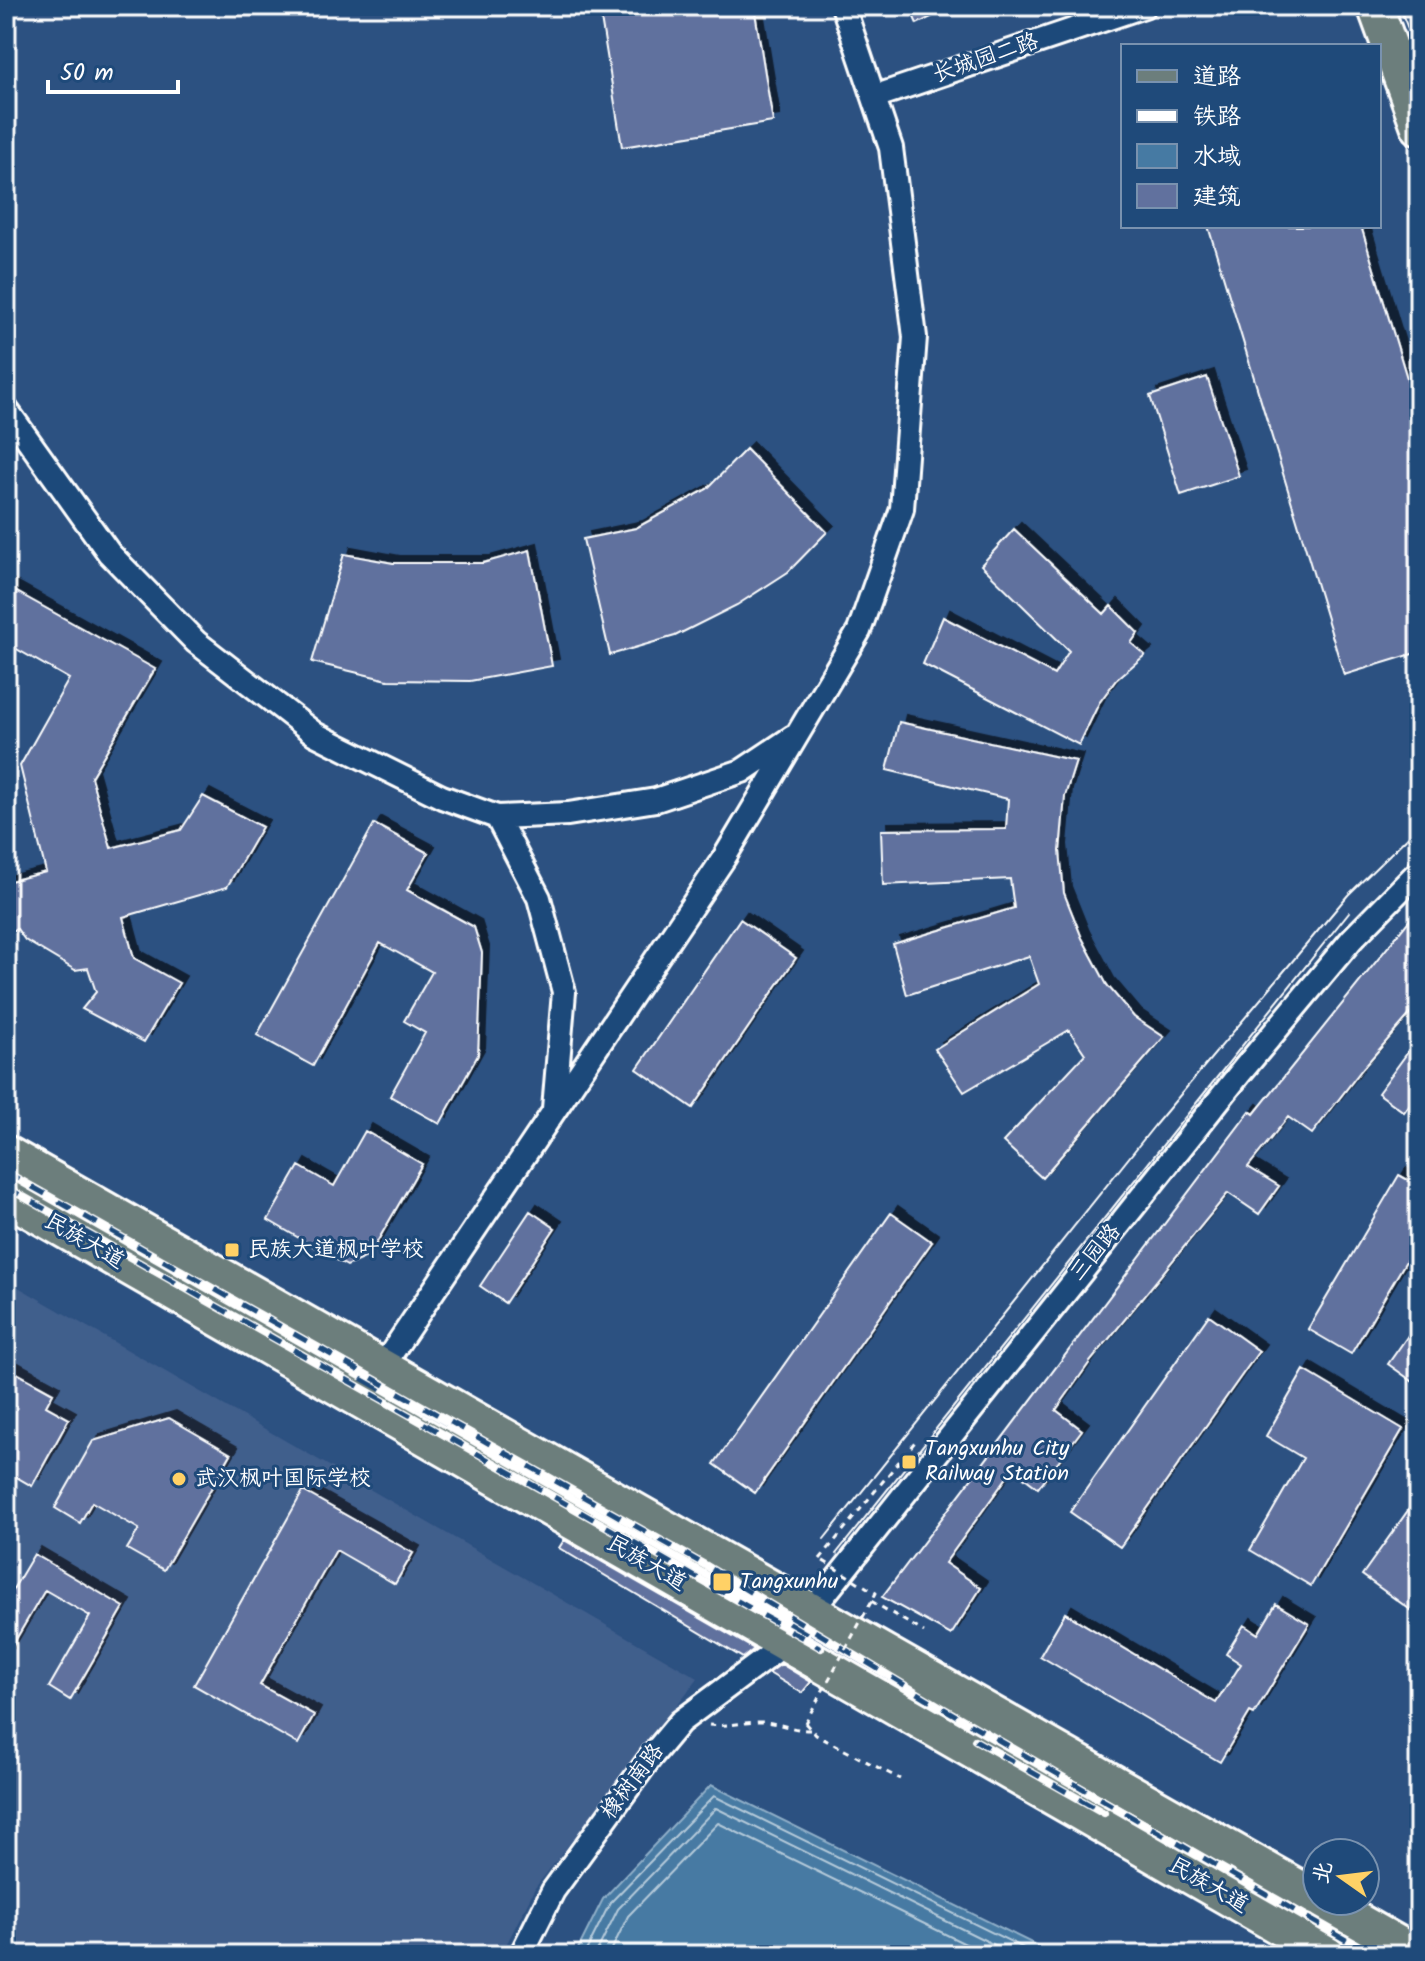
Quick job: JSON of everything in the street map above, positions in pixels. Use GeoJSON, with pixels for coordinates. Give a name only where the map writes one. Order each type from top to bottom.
{"type":"FeatureCollection","features":[{"type":"Feature","properties":{"kind":"main road"},"geometry":{"type":"LineString","coordinates":[[1375,6],[1419,127]]}},
{"type":"Feature","properties":{"kind":"main road","name":"民族大道"},"geometry":{"type":"LineString","coordinates":[[6,1153],[1301,1889]]}},
{"type":"Feature","properties":{"kind":"main road","name":"民族大道"},"geometry":{"type":"LineString","coordinates":[[6,1197],[1328,1955]]}},
{"type":"Feature","properties":{"kind":"main road"},"geometry":{"type":"LineString","coordinates":[[1351,1917],[1418,1955]]}},
{"type":"Feature","properties":{"kind":"street"},"geometry":{"type":"LineString","coordinates":[[360,1400],[724,858],[859,631],[902,509],[915,337],[891,148],[843,6]]}},
{"type":"Feature","properties":{"kind":"street","name":"长城园二路"},"geometry":{"type":"LineString","coordinates":[[874,97],[1144,6]]}},
{"type":"Feature","properties":{"kind":"street"},"geometry":{"type":"LineString","coordinates":[[6,409],[109,553],[196,642],[315,734],[442,797],[497,817],[568,814],[656,800],[742,771],[798,733]]}},
{"type":"Feature","properties":{"kind":"street"},"geometry":{"type":"LineString","coordinates":[[497,817],[539,898],[564,992],[554,1110]]}},
{"type":"Feature","properties":{"kind":"street","name":"三园路"},"geometry":{"type":"LineString","coordinates":[[785,1644],[1241,1072],[1352,939],[1419,871]]}},
{"type":"Feature","properties":{"kind":"street","name":"橡树南路"},"geometry":{"type":"LineString","coordinates":[[521,1955],[553,1891],[680,1722],[785,1644]]}},
{"type":"Feature","properties":{"kind":"path"},"geometry":{"type":"LineString","coordinates":[[900,1779],[816,1735],[805,1723],[876,1593],[820,1559],[918,1438]]}},
{"type":"Feature","properties":{"kind":"path"},"geometry":{"type":"LineString","coordinates":[[871,1601],[924,1632]]}},
{"type":"Feature","properties":{"kind":"path"},"geometry":{"type":"LineString","coordinates":[[680,1722],[725,1727],[764,1722],[798,1731],[812,1730]]}},
{"type":"Feature","properties":{"kind":"shaded area","name":"武汉枫叶国际学校"},"geometry":{"type":"Polygon","coordinates":[[[6,1280],[698,1678],[535,1888],[501,1955],[6,1955],[6,1280]]]}},
{"type":"Feature","properties":{"kind":"water"},"geometry":{"type":"Polygon","coordinates":[[[711,1785],[1056,1955],[575,1955],[603,1899],[711,1785]]]}},
{"type":"Feature","properties":{"kind":"building"},"geometry":{"type":"Polygon","coordinates":[[[599,6],[754,6],[773,122],[622,147],[599,6]]]}},
{"type":"Feature","properties":{"kind":"building"},"geometry":{"type":"Polygon","coordinates":[[[909,6],[954,6],[917,24],[909,6]]]}},
{"type":"Feature","properties":{"kind":"building"},"geometry":{"type":"Polygon","coordinates":[[[1209,228],[1362,228],[1419,418],[1419,652],[1344,675],[1209,228]]]}},
{"type":"Feature","properties":{"kind":"building"},"geometry":{"type":"Polygon","coordinates":[[[1207,377],[1239,476],[1181,495],[1150,396],[1207,377]]]}},
{"type":"Feature","properties":{"kind":"building"},"geometry":{"type":"Polygon","coordinates":[[[746,449],[827,532],[788,572],[737,605],[675,636],[610,655],[583,539],[636,528],[707,489],[746,449]]]}},
{"type":"Feature","properties":{"kind":"building"},"geometry":{"type":"Polygon","coordinates":[[[1014,529],[1104,614],[1111,606],[1138,633],[1131,643],[1145,655],[1116,680],[1099,703],[1079,745],[923,664],[943,617],[1054,675],[1069,651],[981,565],[1014,529]]]}},
{"type":"Feature","properties":{"kind":"building"},"geometry":{"type":"Polygon","coordinates":[[[530,550],[552,666],[470,681],[388,680],[312,662],[344,554],[393,563],[483,563],[530,550]]]}},
{"type":"Feature","properties":{"kind":"building"},"geometry":{"type":"Polygon","coordinates":[[[6,586],[155,669],[91,777],[111,848],[181,830],[203,796],[262,827],[227,887],[123,917],[134,958],[179,983],[144,1042],[82,1009],[96,992],[88,968],[75,970],[25,940],[17,929],[6,932],[6,882],[46,872],[20,766],[69,679],[6,643],[6,586]]]}},
{"type":"Feature","properties":{"kind":"building"},"geometry":{"type":"Polygon","coordinates":[[[899,722],[1076,761],[1065,796],[1060,851],[1064,893],[1082,938],[1107,985],[1134,1017],[1164,1037],[1042,1178],[1003,1142],[1085,1054],[1069,1030],[964,1092],[935,1049],[1039,984],[1029,956],[907,995],[893,944],[1014,908],[1010,879],[883,885],[881,830],[1006,829],[1008,799],[887,770],[899,722]]]}},
{"type":"Feature","properties":{"kind":"building"},"geometry":{"type":"Polygon","coordinates":[[[374,824],[428,853],[407,890],[474,927],[482,953],[478,1055],[440,1124],[390,1096],[425,1033],[404,1021],[432,972],[380,943],[313,1066],[257,1035],[374,824]]]}},
{"type":"Feature","properties":{"kind":"building"},"geometry":{"type":"Polygon","coordinates":[[[1419,908],[1419,1004],[1363,1068],[1312,1134],[1288,1117],[1248,1167],[1279,1186],[1259,1214],[1228,1193],[1090,1362],[1056,1410],[1082,1430],[1038,1488],[1013,1469],[945,1563],[981,1588],[951,1635],[882,1597],[1250,1111],[1254,1114],[1419,908]]]}},
{"type":"Feature","properties":{"kind":"building"},"geometry":{"type":"Polygon","coordinates":[[[740,919],[796,958],[693,1108],[637,1069],[740,919]]]}},
{"type":"Feature","properties":{"kind":"building"},"geometry":{"type":"Polygon","coordinates":[[[1419,1037],[1419,1092],[1404,1112],[1378,1093],[1419,1037]]]}},
{"type":"Feature","properties":{"kind":"building"},"geometry":{"type":"Polygon","coordinates":[[[365,1131],[422,1164],[369,1256],[347,1266],[268,1220],[299,1166],[334,1186],[365,1131]]]}},
{"type":"Feature","properties":{"kind":"building"},"geometry":{"type":"Polygon","coordinates":[[[1399,1175],[1419,1186],[1419,1239],[1351,1354],[1308,1329],[1399,1175]]]}},
{"type":"Feature","properties":{"kind":"building"},"geometry":{"type":"Polygon","coordinates":[[[530,1211],[555,1228],[505,1303],[480,1286],[530,1211]]]}},
{"type":"Feature","properties":{"kind":"building"},"geometry":{"type":"Polygon","coordinates":[[[891,1213],[932,1242],[755,1493],[714,1464],[891,1213]]]}},
{"type":"Feature","properties":{"kind":"building"},"geometry":{"type":"Polygon","coordinates":[[[1209,1315],[1259,1351],[1120,1547],[1070,1512],[1209,1315]]]}},
{"type":"Feature","properties":{"kind":"building"},"geometry":{"type":"Polygon","coordinates":[[[1419,1320],[1419,1386],[1388,1364],[1419,1320]]]}},
{"type":"Feature","properties":{"kind":"building"},"geometry":{"type":"Polygon","coordinates":[[[6,1367],[53,1393],[46,1406],[69,1419],[32,1486],[6,1471],[6,1367]]]}},
{"type":"Feature","properties":{"kind":"building"},"geometry":{"type":"Polygon","coordinates":[[[1304,1370],[1403,1429],[1311,1586],[1250,1550],[1303,1458],[1266,1436],[1304,1370]]]}},
{"type":"Feature","properties":{"kind":"building"},"geometry":{"type":"Polygon","coordinates":[[[169,1418],[231,1454],[164,1570],[127,1549],[139,1529],[92,1502],[80,1523],[55,1508],[93,1441],[169,1418]]]}},
{"type":"Feature","properties":{"kind":"building"},"geometry":{"type":"Polygon","coordinates":[[[446,1426],[787,1620],[786,1621],[446,1426]]]}},
{"type":"Feature","properties":{"kind":"building"},"geometry":{"type":"Polygon","coordinates":[[[303,1491],[413,1553],[395,1584],[336,1550],[260,1685],[314,1715],[298,1744],[194,1685],[303,1491]]]}},
{"type":"Feature","properties":{"kind":"building"},"geometry":{"type":"Polygon","coordinates":[[[1419,1495],[1419,1616],[1362,1575],[1419,1495]]]}},
{"type":"Feature","properties":{"kind":"building"},"geometry":{"type":"Polygon","coordinates":[[[564,1540],[754,1649],[743,1658],[559,1548],[564,1540]]]}},
{"type":"Feature","properties":{"kind":"building"},"geometry":{"type":"Polygon","coordinates":[[[34,1554],[124,1607],[70,1700],[49,1687],[90,1616],[45,1590],[6,1656],[6,1601],[34,1554]]]}},
{"type":"Feature","properties":{"kind":"building"},"geometry":{"type":"Polygon","coordinates":[[[1276,1604],[1309,1624],[1254,1714],[1250,1712],[1220,1762],[1040,1656],[1065,1613],[1216,1703],[1241,1664],[1226,1654],[1244,1625],[1258,1634],[1276,1604]]]}},
{"type":"Feature","properties":{"kind":"building"},"geometry":{"type":"Polygon","coordinates":[[[811,1634],[969,1723],[968,1725],[811,1634]]]}},
{"type":"Feature","properties":{"kind":"building"},"geometry":{"type":"Polygon","coordinates":[[[781,1664],[811,1682],[802,1693],[769,1673],[781,1664]]]}},
{"type":"Feature","properties":{"kind":"tram line"},"geometry":{"type":"LineString","coordinates":[[1399,6],[1419,56]]}},
{"type":"Feature","properties":{"kind":"tram line"},"geometry":{"type":"LineString","coordinates":[[824,1539],[1155,1125],[1348,895],[1419,826]]}},
{"type":"Feature","properties":{"kind":"tram line"},"geometry":{"type":"LineString","coordinates":[[836,1554],[1349,912]]}},
{"type":"Feature","properties":{"kind":"railway"},"geometry":{"type":"LineString","coordinates":[[6,1172],[705,1565],[941,1707],[1372,1955]]}},
{"type":"Feature","properties":{"kind":"railway"},"geometry":{"type":"LineString","coordinates":[[6,1187],[821,1648]]}},
{"type":"Feature","properties":{"kind":"railway"},"geometry":{"type":"LineString","coordinates":[[975,1740],[1104,1813]]}},
{"type":"Feature","properties":{"kind":"place","name":"民族大道枫叶学校"},"geometry":{"type":"Point","coordinates":[232,1250]}},
{"type":"Feature","properties":{"kind":"place","name":"Tangxunhu City Railway Station"},"geometry":{"type":"Point","coordinates":[909,1462]}},
{"type":"Feature","properties":{"kind":"place","name":"武汉枫叶国际学校"},"geometry":{"type":"Point","coordinates":[179,1479]}},
{"type":"Feature","properties":{"kind":"place","name":"Tangxunhu"},"geometry":{"type":"Point","coordinates":[722,1582]}}]}
